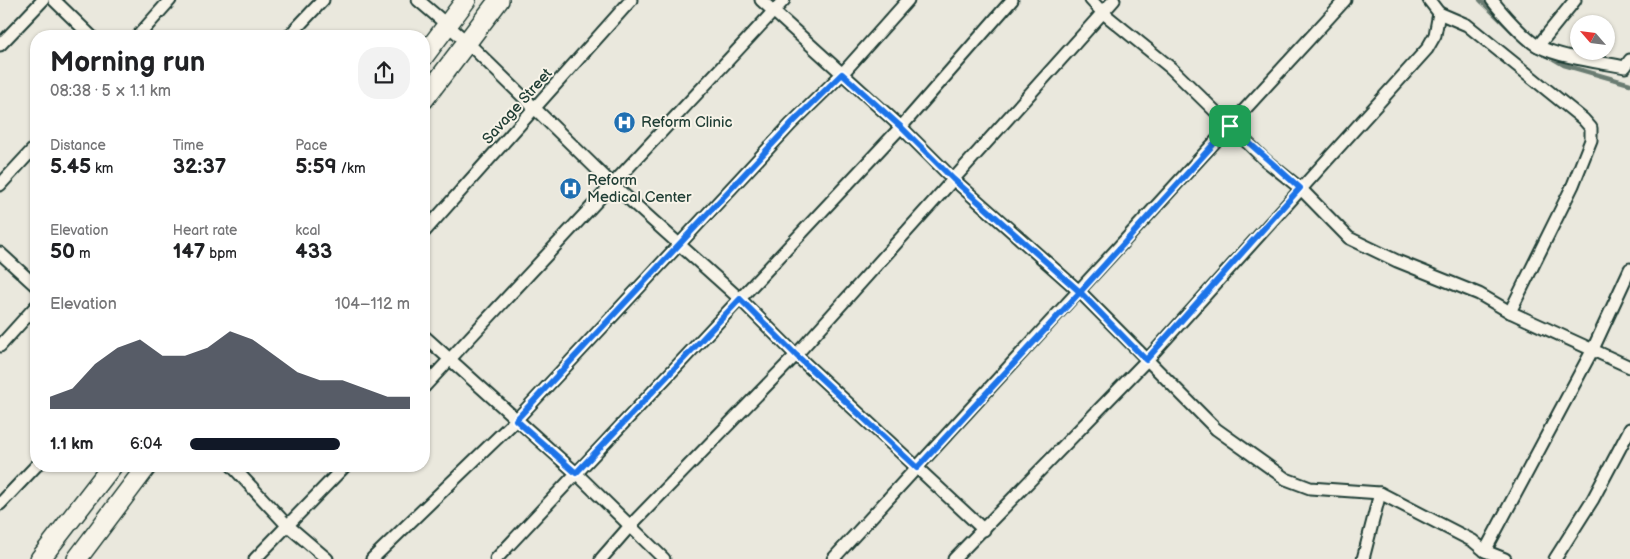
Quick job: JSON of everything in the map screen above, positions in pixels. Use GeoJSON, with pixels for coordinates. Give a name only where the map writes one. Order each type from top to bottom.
{"type":"FeatureCollection","features":[{"type":"Feature","properties":{"kind":"highway"},"geometry":{"type":"LineString","coordinates":[[430,48],[466,0]]}},
{"type":"Feature","properties":{"kind":"highway"},"geometry":{"type":"LineString","coordinates":[[430,91],[499,0]]}},
{"type":"Feature","properties":{"kind":"highway"},"geometry":{"type":"LineString","coordinates":[[40,559],[107,472]]}},
{"type":"Feature","properties":{"kind":"highway"},"geometry":{"type":"LineString","coordinates":[[77,559],[142,472]]}},
{"type":"Feature","properties":{"kind":"street"},"geometry":{"type":"LineString","coordinates":[[0,45],[43,0]]}},
{"type":"Feature","properties":{"kind":"street"},"geometry":{"type":"LineString","coordinates":[[54,0],[85,30]]}},
{"type":"Feature","properties":{"kind":"street"},"geometry":{"type":"LineString","coordinates":[[143,30],[170,0]]}},
{"type":"Feature","properties":{"kind":"street"},"geometry":{"type":"LineString","coordinates":[[295,30],[323,0]]}},
{"type":"Feature","properties":{"kind":"street"},"geometry":{"type":"LineString","coordinates":[[418,0],[466,42],[612,183],[740,299],[796,355],[984,530]]}},
{"type":"Feature","properties":{"kind":"street","name":"Savage Street"},"geometry":{"type":"LineString","coordinates":[[430,225],[631,0]]}},
{"type":"Feature","properties":{"kind":"street"},"geometry":{"type":"LineString","coordinates":[[761,0],[901,127],[953,179],[1080,292],[1216,429],[1286,479],[1310,488],[1380,493],[1505,559]]}},
{"type":"Feature","properties":{"kind":"street"},"geometry":{"type":"LineString","coordinates":[[430,381],[450,362],[612,183],[784,0]]}},
{"type":"Feature","properties":{"kind":"street"},"geometry":{"type":"LineString","coordinates":[[372,559],[516,420],[791,124],[842,74],[908,0]]}},
{"type":"Feature","properties":{"kind":"street"},"geometry":{"type":"LineString","coordinates":[[496,559],[901,127],[1012,0]]}},
{"type":"Feature","properties":{"kind":"street"},"geometry":{"type":"LineString","coordinates":[[1091,0],[1102,12],[1171,68],[1230,126],[1300,188],[1349,238],[1397,261],[1479,294],[1510,312],[1630,367]]}},
{"type":"Feature","properties":{"kind":"street"},"geometry":{"type":"LineString","coordinates":[[602,559],[629,527],[796,355],[1114,0]]}},
{"type":"Feature","properties":{"kind":"street"},"geometry":{"type":"LineString","coordinates":[[833,559],[1080,292],[1345,0]]}},
{"type":"Feature","properties":{"kind":"street"},"geometry":{"type":"LineString","coordinates":[[1429,0],[1439,13],[1467,25],[1583,119],[1591,128],[1591,140],[1573,185],[1510,312]]}},
{"type":"Feature","properties":{"kind":"street"},"geometry":{"type":"LineString","coordinates":[[1492,0],[1500,11],[1538,46],[1578,58],[1625,67],[1630,60]]}},
{"type":"Feature","properties":{"kind":"street"},"geometry":{"type":"LineString","coordinates":[[1538,46],[1575,0]]}},
{"type":"Feature","properties":{"kind":"street"},"geometry":{"type":"LineString","coordinates":[[954,559],[1146,360],[1427,49],[1435,35],[1439,13]]}},
{"type":"Feature","properties":{"kind":"street"},"geometry":{"type":"LineString","coordinates":[[0,184],[30,152]]}},
{"type":"Feature","properties":{"kind":"street"},"geometry":{"type":"LineString","coordinates":[[0,253],[30,280]]}},
{"type":"Feature","properties":{"kind":"street"},"geometry":{"type":"LineString","coordinates":[[1485,550],[1593,349],[1630,269]]}},
{"type":"Feature","properties":{"kind":"street"},"geometry":{"type":"LineString","coordinates":[[0,346],[30,313]]}},
{"type":"Feature","properties":{"kind":"street"},"geometry":{"type":"LineString","coordinates":[[430,342],[450,362],[576,473],[629,527],[664,559]]}},
{"type":"Feature","properties":{"kind":"street"},"geometry":{"type":"LineString","coordinates":[[1555,559],[1593,499],[1630,429]]}},
{"type":"Feature","properties":{"kind":"street"},"geometry":{"type":"LineString","coordinates":[[0,504],[30,472]]}},
{"type":"Feature","properties":{"kind":"street"},"geometry":{"type":"LineString","coordinates":[[238,472],[286,524],[327,559]]}},
{"type":"Feature","properties":{"kind":"street"},"geometry":{"type":"LineString","coordinates":[[255,559],[286,524],[339,472]]}},
{"type":"Feature","properties":{"kind":"street"},"geometry":{"type":"LineString","coordinates":[[1363,559],[1380,493]]}},
{"type":"Feature","properties":{"kind":"waterway"},"geometry":{"type":"LineString","coordinates":[[1480,0],[1517,36]]}},
{"type":"Feature","properties":{"kind":"waterway"},"geometry":{"type":"LineString","coordinates":[[1547,55],[1564,65],[1630,84]]}},
{"type":"Feature","properties":{"kind":"place","name":"Reform Clinic"},"geometry":{"type":"Point","coordinates":[625,122]}},
{"type":"Feature","properties":{"kind":"place","name":"Reform Medical Center"},"geometry":{"type":"Point","coordinates":[571,189]}},
{"type":"Feature","properties":{"kind":"route"},"geometry":{"type":"LineString","coordinates":[[1230,126],[1080,292],[953,179],[901,127],[842,74],[791,124],[516,420],[576,473],[740,299],[796,355],[917,468],[1080,292],[1146,360],[1300,188],[1265,160],[1230,126]]}}]}
